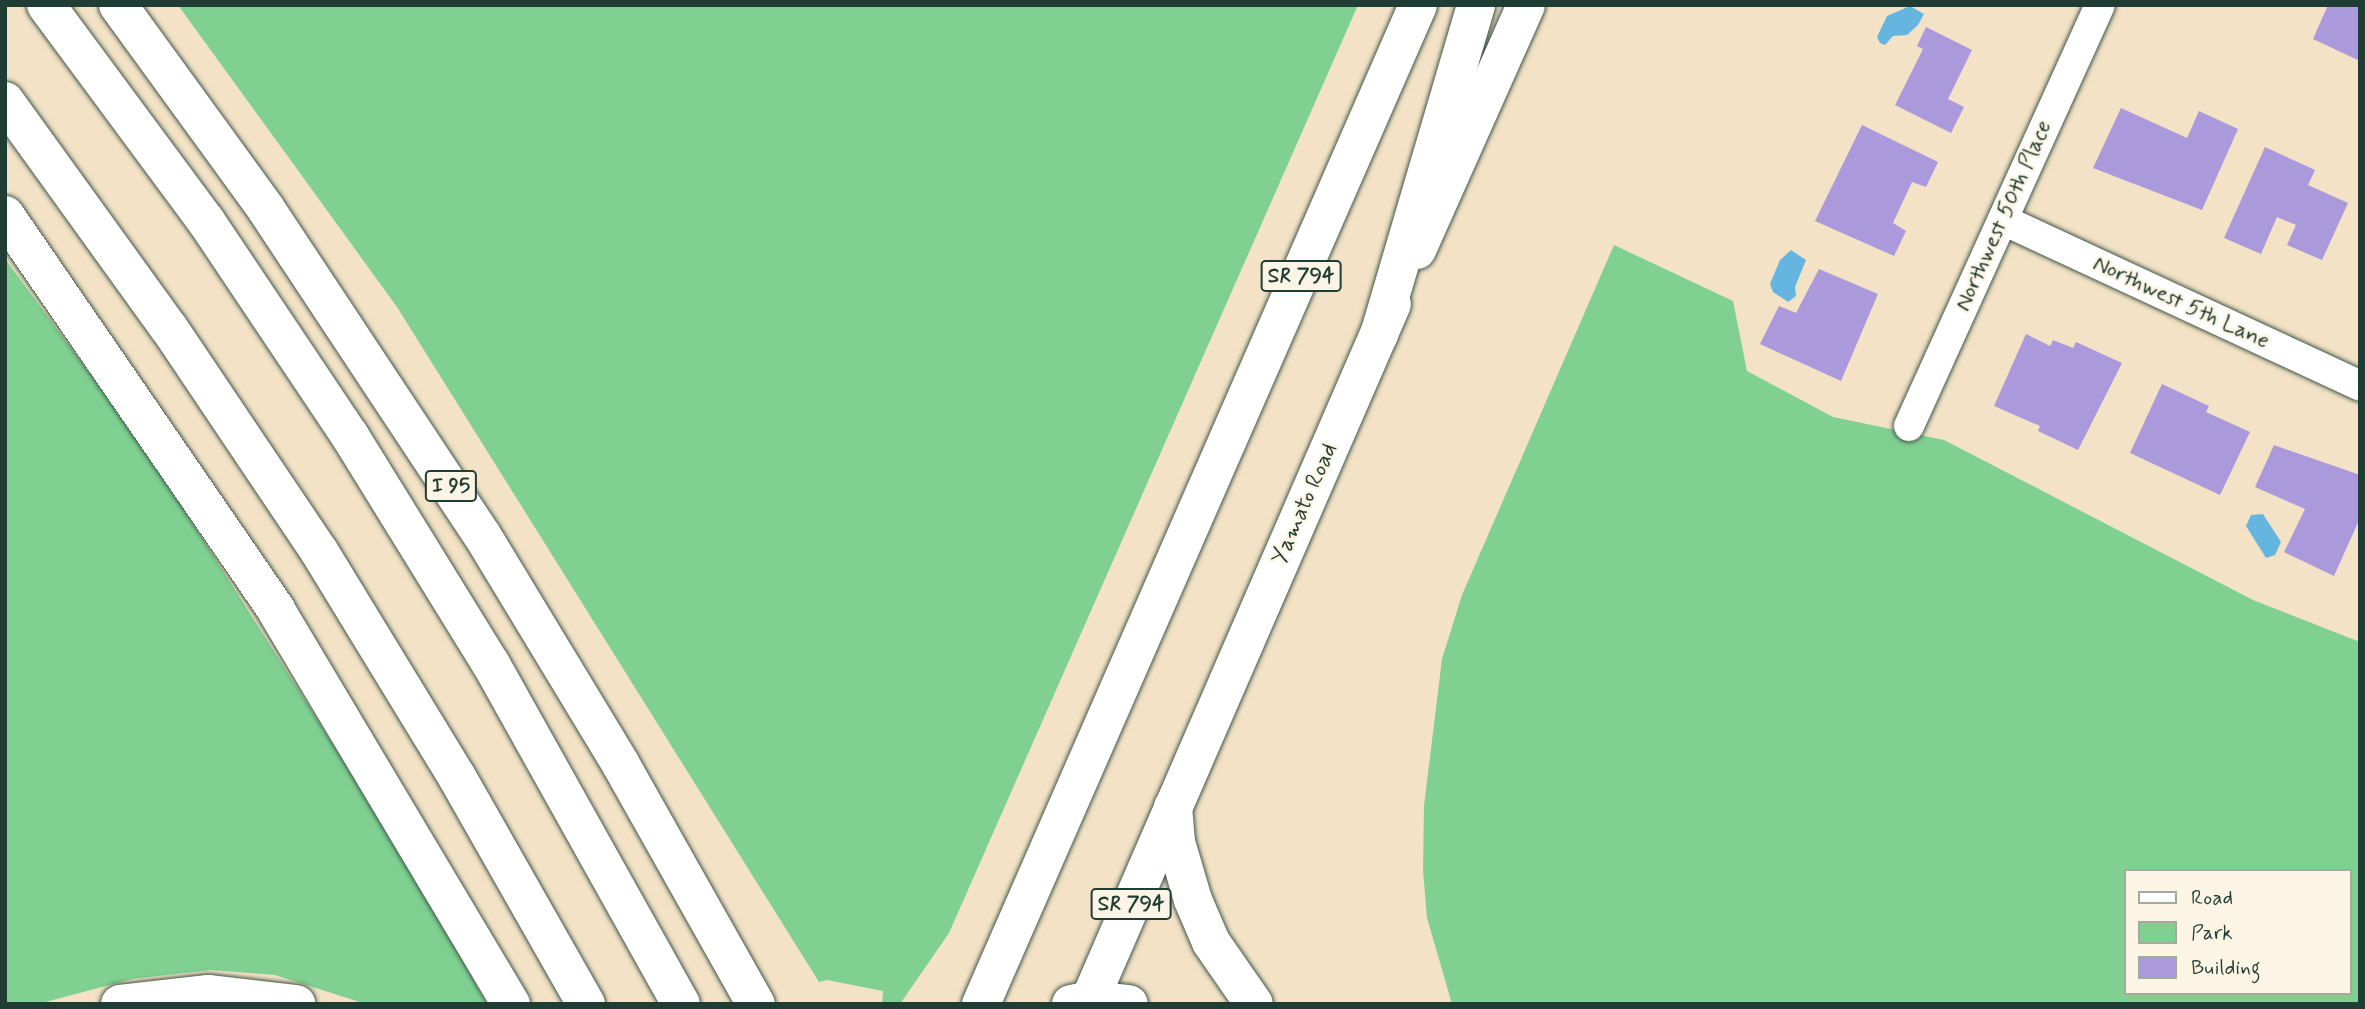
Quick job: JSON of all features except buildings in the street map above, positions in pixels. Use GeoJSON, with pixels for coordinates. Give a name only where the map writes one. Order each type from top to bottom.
{"type":"FeatureCollection","features":[{"type":"Feature","properties":{"kind":"main road"},"geometry":{"type":"LineString","coordinates":[[46,5],[206,221],[350,436],[491,664],[681,1004]]}},
{"type":"Feature","properties":{"kind":"main road","name":"I 95"},"geometry":{"type":"LineString","coordinates":[[118,5],[273,219],[468,513],[620,762],[756,1004]]}},
{"type":"Feature","properties":{"kind":"main road","name":"SR 794"},"geometry":{"type":"LineString","coordinates":[[981,1004],[1418,5]]}},
{"type":"Feature","properties":{"kind":"main road"},"geometry":{"type":"LineString","coordinates":[[1379,335],[1476,5]]}},
{"type":"Feature","properties":{"kind":"main road","name":"Yamato Road"},"geometry":{"type":"LineString","coordinates":[[1083,1003],[1173,807],[1526,5]]}},
{"type":"Feature","properties":{"kind":"main road"},"geometry":{"type":"LineString","coordinates":[[5,101],[169,328],[319,551],[457,777],[586,1004]]}},
{"type":"Feature","properties":{"kind":"main road"},"geometry":{"type":"LineString","coordinates":[[5,215],[138,402],[276,610],[511,1004]]}},
{"type":"Feature","properties":{"kind":"main road"},"geometry":{"type":"LineString","coordinates":[[1173,807],[1176,842],[1193,900],[1212,942],[1254,1004]]}},
{"type":"Feature","properties":{"kind":"main road"},"geometry":{"type":"LineString","coordinates":[[120,1004],[208,994],[296,1004]]}},
{"type":"Feature","properties":{"kind":"main road"},"geometry":{"type":"LineString","coordinates":[[1083,1003],[1129,1004]]}},
{"type":"Feature","properties":{"kind":"street","name":"Northwest 50th Place"},"geometry":{"type":"LineString","coordinates":[[1909,426],[2100,5]]}},
{"type":"Feature","properties":{"kind":"street","name":"Northwest 5th Lane"},"geometry":{"type":"LineString","coordinates":[[2003,219],[2360,386]]}},
{"type":"Feature","properties":{"kind":"green space"},"geometry":{"type":"Polygon","coordinates":[[[178,5],[1358,5],[949,933],[900,1004],[882,1004],[883,991],[827,980],[819,982],[397,307],[178,5]]]}},
{"type":"Feature","properties":{"kind":"green space"},"geometry":{"type":"Polygon","coordinates":[[[1614,245],[1733,301],[1747,371],[1833,417],[1944,440],[2253,600],[2360,642],[2360,1004],[1452,1004],[1427,918],[1423,870],[1424,806],[1442,659],[1462,595],[1614,245]]]}},
{"type":"Feature","properties":{"kind":"green space"},"geometry":{"type":"Polygon","coordinates":[[[5,259],[144,447],[418,878],[487,1004],[366,1004],[275,975],[211,970],[132,979],[38,1004],[5,1004],[5,259]]]}},
{"type":"Feature","properties":{"kind":"water"},"geometry":{"type":"Polygon","coordinates":[[[1910,6],[1924,14],[1918,25],[1907,35],[1893,36],[1885,45],[1880,43],[1877,37],[1887,16],[1910,6]]]}},
{"type":"Feature","properties":{"kind":"water"},"geometry":{"type":"Polygon","coordinates":[[[1791,250],[1806,260],[1795,287],[1796,296],[1788,302],[1773,292],[1770,284],[1780,260],[1791,250]]]}},
{"type":"Feature","properties":{"kind":"water"},"geometry":{"type":"Polygon","coordinates":[[[2263,514],[2281,542],[2275,555],[2266,558],[2246,526],[2251,515],[2263,514]]]}}]}
